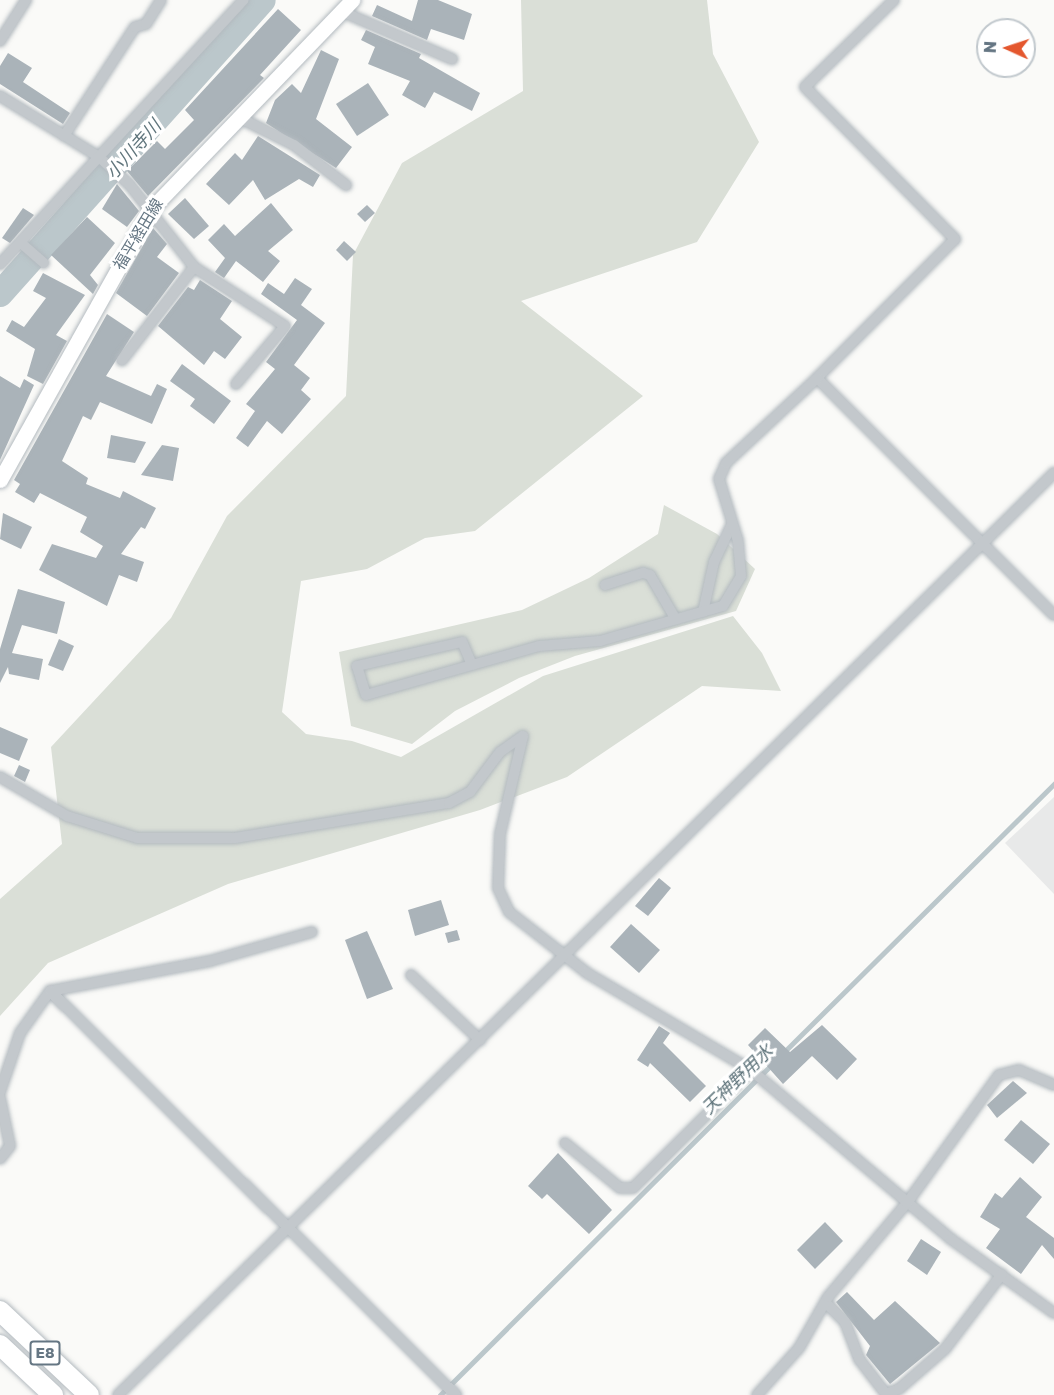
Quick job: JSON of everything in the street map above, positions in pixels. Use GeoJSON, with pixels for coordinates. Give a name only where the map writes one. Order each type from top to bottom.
{"type":"FeatureCollection","features":[{"type":"Feature","properties":{"kind":"highway","name":"E8"},"geometry":{"type":"LineString","coordinates":[[0,1311],[90,1395]]}},
{"type":"Feature","properties":{"kind":"highway","name":"E8"},"geometry":{"type":"LineString","coordinates":[[0,1345],[53,1395]]}},
{"type":"Feature","properties":{"kind":"main road","name":"福平経田線"},"geometry":{"type":"LineString","coordinates":[[0,480],[152,208],[347,6]]}},
{"type":"Feature","properties":{"kind":"street"},"geometry":{"type":"LineString","coordinates":[[0,41],[26,0]]}},
{"type":"Feature","properties":{"kind":"street"},"geometry":{"type":"LineString","coordinates":[[64,136],[135,27],[146,24],[161,0]]}},
{"type":"Feature","properties":{"kind":"street"},"geometry":{"type":"LineString","coordinates":[[0,264],[244,0]]}},
{"type":"Feature","properties":{"kind":"street"},"geometry":{"type":"LineString","coordinates":[[472,665],[462,642],[357,666],[366,695],[472,665],[539,646],[600,641],[723,606],[741,576],[732,524],[719,479],[726,463],[817,378],[955,239],[805,87],[894,0]]}},
{"type":"Feature","properties":{"kind":"street"},"geometry":{"type":"LineString","coordinates":[[347,6],[452,59]]}},
{"type":"Feature","properties":{"kind":"street"},"geometry":{"type":"LineString","coordinates":[[0,96],[99,157],[152,208],[194,267],[285,326],[236,384]]}},
{"type":"Feature","properties":{"kind":"street"},"geometry":{"type":"LineString","coordinates":[[240,118],[294,145],[346,185]]}},
{"type":"Feature","properties":{"kind":"street"},"geometry":{"type":"LineString","coordinates":[[21,243],[44,263]]}},
{"type":"Feature","properties":{"kind":"street"},"geometry":{"type":"LineString","coordinates":[[122,360],[194,267]]}},
{"type":"Feature","properties":{"kind":"street"},"geometry":{"type":"LineString","coordinates":[[817,378],[1054,615]]}},
{"type":"Feature","properties":{"kind":"street"},"geometry":{"type":"LineString","coordinates":[[118,1395],[564,957],[981,542],[1054,473]]}},
{"type":"Feature","properties":{"kind":"street"},"geometry":{"type":"LineString","coordinates":[[703,612],[711,572],[732,524]]}},
{"type":"Feature","properties":{"kind":"street"},"geometry":{"type":"LineString","coordinates":[[606,585],[643,573],[650,575],[675,618]]}},
{"type":"Feature","properties":{"kind":"street"},"geometry":{"type":"LineString","coordinates":[[0,777],[67,816],[136,838],[235,838],[449,803],[470,792],[500,752],[523,736],[500,834],[498,888],[509,912],[564,957],[751,1070],[907,1203],[1054,1313]]}},
{"type":"Feature","properties":{"kind":"street"},"geometry":{"type":"LineString","coordinates":[[0,1092],[20,1033],[50,991],[210,961],[312,932]]}},
{"type":"Feature","properties":{"kind":"street"},"geometry":{"type":"LineString","coordinates":[[411,975],[480,1040]]}},
{"type":"Feature","properties":{"kind":"street"},"geometry":{"type":"LineString","coordinates":[[50,991],[456,1395]]}},
{"type":"Feature","properties":{"kind":"street"},"geometry":{"type":"LineString","coordinates":[[565,1143],[620,1188],[633,1188],[751,1070]]}},
{"type":"Feature","properties":{"kind":"street"},"geometry":{"type":"LineString","coordinates":[[757,1395],[799,1348],[825,1302],[907,1203],[999,1075],[1018,1070],[1054,1084]]}},
{"type":"Feature","properties":{"kind":"street"},"geometry":{"type":"LineString","coordinates":[[0,1098],[10,1146],[0,1159]]}},
{"type":"Feature","properties":{"kind":"street"},"geometry":{"type":"LineString","coordinates":[[825,1302],[845,1322],[859,1359],[886,1394],[899,1389],[945,1349],[1002,1274]]}},
{"type":"Feature","properties":{"kind":"shaded area"},"geometry":{"type":"Polygon","coordinates":[[[521,0],[707,0],[713,54],[759,142],[697,242],[521,301],[643,396],[475,531],[425,538],[367,569],[301,581],[282,712],[306,734],[352,741],[401,757],[543,676],[733,616],[762,653],[781,691],[702,686],[567,777],[480,810],[228,884],[48,963],[0,1016],[0,899],[62,844],[51,747],[171,618],[227,516],[346,396],[353,255],[402,163],[523,91],[521,0]]]}},
{"type":"Feature","properties":{"kind":"shaded area"},"geometry":{"type":"Polygon","coordinates":[[[664,505],[717,534],[755,569],[736,611],[575,656],[519,678],[455,711],[412,744],[351,726],[339,652],[522,610],[589,578],[658,534],[664,505]]]}},
{"type":"Feature","properties":{"kind":"shaded area"},"geometry":{"type":"Polygon","coordinates":[[[1054,797],[1054,894],[1005,843],[1054,797]]]}},
{"type":"Feature","properties":{"kind":"building"},"geometry":{"type":"Polygon","coordinates":[[[418,0],[438,0],[472,14],[464,40],[431,29],[427,40],[372,16],[377,5],[412,21],[418,0]]]}},
{"type":"Feature","properties":{"kind":"building"},"geometry":{"type":"Polygon","coordinates":[[[278,9],[301,30],[260,75],[264,78],[148,196],[127,171],[157,141],[165,149],[194,120],[185,110],[278,9]]]}},
{"type":"Feature","properties":{"kind":"building"},"geometry":{"type":"Polygon","coordinates":[[[366,30],[421,54],[419,58],[480,93],[472,111],[434,92],[425,108],[402,95],[410,81],[368,64],[375,47],[361,40],[366,30]]]}},
{"type":"Feature","properties":{"kind":"building"},"geometry":{"type":"Polygon","coordinates":[[[321,50],[339,59],[316,119],[352,147],[336,168],[266,123],[275,100],[292,84],[301,93],[321,50]]]}},
{"type":"Feature","properties":{"kind":"building"},"geometry":{"type":"Polygon","coordinates":[[[8,53],[32,68],[23,82],[70,113],[63,124],[0,84],[0,66],[8,53]]]}},
{"type":"Feature","properties":{"kind":"building"},"geometry":{"type":"Polygon","coordinates":[[[368,83],[389,115],[357,136],[336,104],[368,83]]]}},
{"type":"Feature","properties":{"kind":"building"},"geometry":{"type":"Polygon","coordinates":[[[258,136],[320,175],[313,187],[299,179],[265,200],[253,180],[229,205],[206,184],[235,153],[242,160],[258,136]]]}},
{"type":"Feature","properties":{"kind":"building"},"geometry":{"type":"Polygon","coordinates":[[[117,184],[139,211],[127,227],[102,209],[117,184]]]}},
{"type":"Feature","properties":{"kind":"building"},"geometry":{"type":"Polygon","coordinates":[[[185,198],[209,226],[194,239],[168,214],[185,198]]]}},
{"type":"Feature","properties":{"kind":"building"},"geometry":{"type":"Polygon","coordinates":[[[271,203],[293,230],[268,251],[280,261],[263,282],[236,261],[224,278],[215,272],[225,258],[208,240],[224,224],[235,236],[271,203]]]}},
{"type":"Feature","properties":{"kind":"building"},"geometry":{"type":"Polygon","coordinates":[[[367,205],[375,213],[365,222],[357,214],[367,205]]]}},
{"type":"Feature","properties":{"kind":"building"},"geometry":{"type":"Polygon","coordinates":[[[23,208],[34,215],[10,243],[2,238],[23,208]]]}},
{"type":"Feature","properties":{"kind":"building"},"geometry":{"type":"Polygon","coordinates":[[[87,217],[115,243],[90,275],[98,285],[93,294],[51,255],[87,217]]]}},
{"type":"Feature","properties":{"kind":"building"},"geometry":{"type":"Polygon","coordinates":[[[153,228],[167,244],[157,257],[179,273],[147,316],[116,293],[153,228]]]}},
{"type":"Feature","properties":{"kind":"building"},"geometry":{"type":"Polygon","coordinates":[[[344,241],[356,252],[347,261],[336,250],[344,241]]]}},
{"type":"Feature","properties":{"kind":"building"},"geometry":{"type":"Polygon","coordinates":[[[43,273],[85,295],[56,335],[67,341],[43,384],[27,376],[35,349],[6,331],[12,320],[24,327],[46,298],[33,291],[43,273]]]}},
{"type":"Feature","properties":{"kind":"building"},"geometry":{"type":"Polygon","coordinates":[[[295,278],[312,289],[301,305],[325,323],[294,365],[310,378],[301,390],[311,399],[282,434],[267,421],[248,447],[236,438],[255,411],[246,404],[275,369],[266,362],[297,320],[261,294],[268,283],[284,294],[295,278]]]}},
{"type":"Feature","properties":{"kind":"building"},"geometry":{"type":"Polygon","coordinates":[[[200,280],[232,301],[220,319],[242,337],[225,359],[214,351],[204,365],[158,326],[188,287],[194,290],[200,280]]]}},
{"type":"Feature","properties":{"kind":"building"},"geometry":{"type":"Polygon","coordinates":[[[107,314],[134,332],[106,376],[151,396],[157,384],[167,389],[152,424],[100,402],[91,420],[83,416],[62,461],[88,478],[86,484],[120,498],[123,491],[156,508],[145,529],[141,527],[121,554],[144,562],[137,582],[119,575],[107,606],[39,570],[52,544],[96,558],[103,546],[80,532],[87,517],[40,493],[34,503],[15,492],[20,484],[14,480],[107,314]]]}},
{"type":"Feature","properties":{"kind":"building"},"geometry":{"type":"Polygon","coordinates":[[[182,364],[231,401],[214,424],[190,406],[195,399],[170,381],[182,364]]]}},
{"type":"Feature","properties":{"kind":"building"},"geometry":{"type":"Polygon","coordinates":[[[0,376],[20,388],[24,379],[34,385],[0,460],[0,376]]]}},
{"type":"Feature","properties":{"kind":"building"},"geometry":{"type":"Polygon","coordinates":[[[111,435],[146,442],[135,463],[107,458],[111,435]]]}},
{"type":"Feature","properties":{"kind":"building"},"geometry":{"type":"Polygon","coordinates":[[[162,445],[179,448],[173,481],[141,475],[162,445]]]}},
{"type":"Feature","properties":{"kind":"building"},"geometry":{"type":"Polygon","coordinates":[[[3,513],[32,527],[21,549],[0,539],[3,513]]]}},
{"type":"Feature","properties":{"kind":"building"},"geometry":{"type":"Polygon","coordinates":[[[18,589],[65,602],[57,634],[22,625],[12,653],[43,659],[39,680],[9,674],[8,667],[0,683],[0,649],[18,589]]]}},
{"type":"Feature","properties":{"kind":"building"},"geometry":{"type":"Polygon","coordinates":[[[59,639],[74,646],[63,671],[48,665],[59,639]]]}},
{"type":"Feature","properties":{"kind":"building"},"geometry":{"type":"Polygon","coordinates":[[[0,727],[28,739],[19,761],[0,753],[0,727]]]}},
{"type":"Feature","properties":{"kind":"building"},"geometry":{"type":"Polygon","coordinates":[[[19,765],[30,770],[25,782],[14,776],[19,765]]]}},
{"type":"Feature","properties":{"kind":"building"},"geometry":{"type":"Polygon","coordinates":[[[659,878],[671,888],[648,916],[635,906],[659,878]]]}},
{"type":"Feature","properties":{"kind":"building"},"geometry":{"type":"Polygon","coordinates":[[[441,900],[449,925],[415,936],[408,910],[441,900]]]}},
{"type":"Feature","properties":{"kind":"building"},"geometry":{"type":"Polygon","coordinates":[[[631,924],[660,950],[639,973],[610,947],[631,924]]]}},
{"type":"Feature","properties":{"kind":"building"},"geometry":{"type":"Polygon","coordinates":[[[457,930],[460,940],[448,943],[445,933],[457,930]]]}},
{"type":"Feature","properties":{"kind":"building"},"geometry":{"type":"Polygon","coordinates":[[[367,931],[393,989],[367,999],[345,940],[367,931]]]}},
{"type":"Feature","properties":{"kind":"building"},"geometry":{"type":"Polygon","coordinates":[[[822,1025],[857,1059],[837,1080],[812,1056],[783,1084],[748,1045],[765,1028],[790,1052],[822,1025]]]}},
{"type":"Feature","properties":{"kind":"building"},"geometry":{"type":"Polygon","coordinates":[[[659,1026],[670,1033],[663,1043],[706,1086],[690,1102],[650,1063],[648,1067],[637,1060],[659,1026]]]}},
{"type":"Feature","properties":{"kind":"building"},"geometry":{"type":"Polygon","coordinates":[[[1013,1081],[1027,1093],[997,1118],[987,1105],[1013,1081]]]}},
{"type":"Feature","properties":{"kind":"building"},"geometry":{"type":"Polygon","coordinates":[[[1021,1120],[1050,1144],[1033,1164],[1004,1140],[1021,1120]]]}},
{"type":"Feature","properties":{"kind":"building"},"geometry":{"type":"Polygon","coordinates":[[[558,1153],[612,1210],[589,1234],[547,1194],[542,1199],[528,1186],[558,1153]]]}},
{"type":"Feature","properties":{"kind":"building"},"geometry":{"type":"Polygon","coordinates":[[[1020,1177],[1042,1197],[1026,1217],[1054,1238],[1054,1259],[1042,1245],[1021,1274],[986,1248],[1000,1229],[980,1217],[995,1193],[1002,1198],[1020,1177]]]}},
{"type":"Feature","properties":{"kind":"building"},"geometry":{"type":"Polygon","coordinates":[[[825,1222],[843,1241],[815,1269],[797,1250],[825,1222]]]}},
{"type":"Feature","properties":{"kind":"building"},"geometry":{"type":"Polygon","coordinates":[[[921,1239],[941,1252],[927,1275],[907,1261],[921,1239]]]}},
{"type":"Feature","properties":{"kind":"building"},"geometry":{"type":"Polygon","coordinates":[[[847,1292],[874,1320],[895,1301],[940,1343],[890,1384],[866,1355],[870,1346],[836,1302],[847,1292]]]}},
{"type":"Feature","properties":{"kind":"waterway","name":"小川寺川"},"geometry":{"type":"LineString","coordinates":[[0,294],[263,0]]}},
{"type":"Feature","properties":{"kind":"waterway","name":"天神野用水"},"geometry":{"type":"LineString","coordinates":[[783,1053],[1054,784]]}},
{"type":"Feature","properties":{"kind":"waterway","name":"天神野用水"},"geometry":{"type":"LineString","coordinates":[[440,1395],[771,1065]]}}]}
